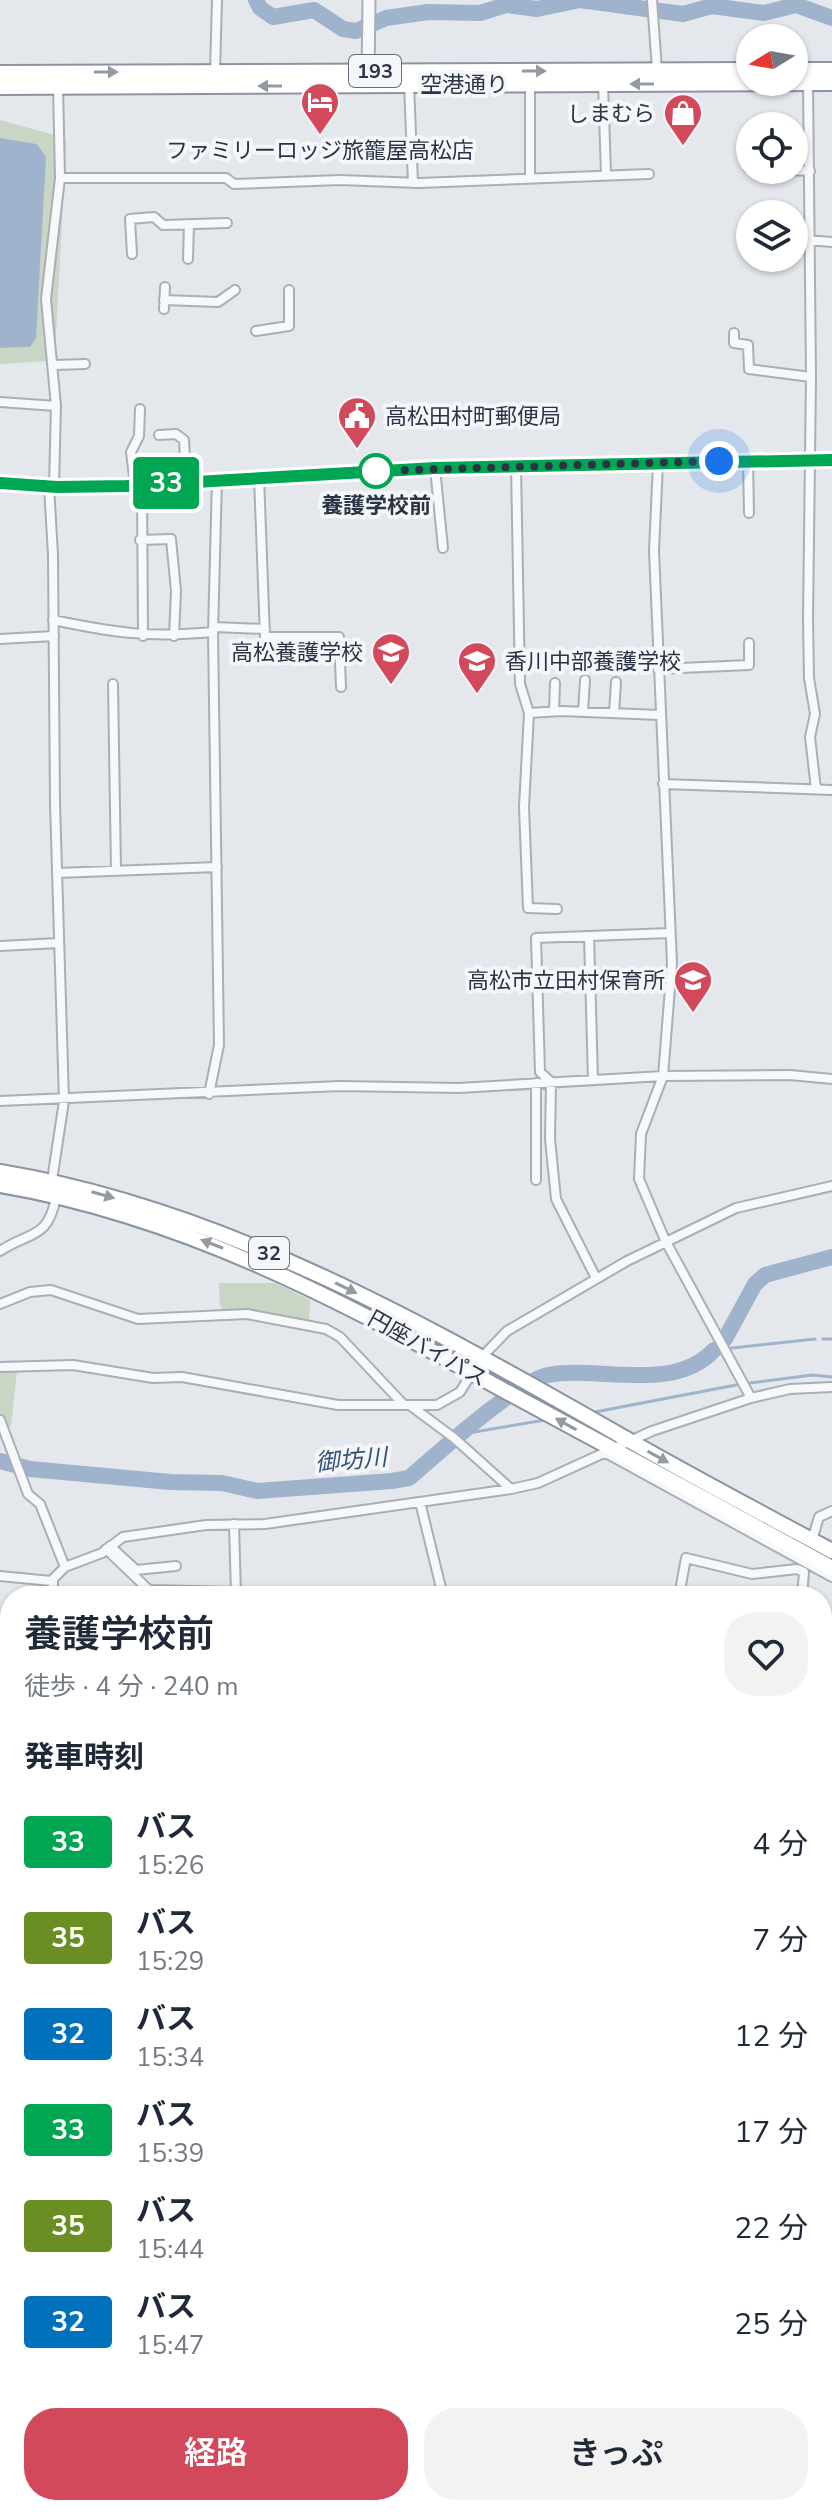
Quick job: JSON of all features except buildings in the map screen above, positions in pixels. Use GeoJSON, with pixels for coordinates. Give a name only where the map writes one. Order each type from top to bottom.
{"type":"FeatureCollection","features":[{"type":"Feature","properties":{"kind":"highway","name":"空港通り"},"geometry":{"type":"LineString","coordinates":[[0,73],[58,80],[368,78],[736,70]]}},
{"type":"Feature","properties":{"kind":"highway"},"geometry":{"type":"LineString","coordinates":[[808,70],[832,70]]}},
{"type":"Feature","properties":{"kind":"highway","name":"空港通り"},"geometry":{"type":"LineString","coordinates":[[0,87],[58,80],[215,72],[368,78],[409,84],[736,83]]}},
{"type":"Feature","properties":{"kind":"highway","name":"空港通り"},"geometry":{"type":"LineString","coordinates":[[808,83],[832,83]]}},
{"type":"Feature","properties":{"kind":"highway","name":"円座バイパス"},"geometry":{"type":"LineString","coordinates":[[0,1172],[218,1246],[300,1281],[473,1372],[608,1450],[832,1568]]}},
{"type":"Feature","properties":{"kind":"highway","name":"円座バイパス"},"geometry":{"type":"LineString","coordinates":[[0,1185],[96,1192],[223,1232],[305,1269],[481,1358],[832,1551]]}},
{"type":"Feature","properties":{"kind":"main road"},"geometry":{"type":"LineString","coordinates":[[0,483],[138,485],[435,468],[832,460]]}},
{"type":"Feature","properties":{"kind":"street"},"geometry":{"type":"LineString","coordinates":[[215,72],[217,0]]}},
{"type":"Feature","properties":{"kind":"street"},"geometry":{"type":"LineString","coordinates":[[368,78],[369,0]]}},
{"type":"Feature","properties":{"kind":"street"},"geometry":{"type":"LineString","coordinates":[[653,6],[657,70]]}},
{"type":"Feature","properties":{"kind":"street"},"geometry":{"type":"LineString","coordinates":[[0,1251],[43,1230],[52,1216],[52,1191],[64,1101],[51,486],[56,406],[46,299],[60,178],[58,80]]}},
{"type":"Feature","properties":{"kind":"street"},"geometry":{"type":"LineString","coordinates":[[808,83],[811,377],[808,619],[809,678],[815,714],[810,737],[816,789]]}},
{"type":"Feature","properties":{"kind":"street"},"geometry":{"type":"LineString","coordinates":[[409,84],[413,183]]}},
{"type":"Feature","properties":{"kind":"street"},"geometry":{"type":"LineString","coordinates":[[530,84],[530,177]]}},
{"type":"Feature","properties":{"kind":"street"},"geometry":{"type":"LineString","coordinates":[[603,84],[606,174]]}},
{"type":"Feature","properties":{"kind":"street"},"geometry":{"type":"LineString","coordinates":[[60,178],[226,178],[234,184],[340,180],[413,183],[649,174]]}},
{"type":"Feature","properties":{"kind":"street"},"geometry":{"type":"LineString","coordinates":[[132,254],[130,219],[154,217],[163,225],[227,223]]}},
{"type":"Feature","properties":{"kind":"street"},"geometry":{"type":"LineString","coordinates":[[188,259],[189,224]]}},
{"type":"Feature","properties":{"kind":"street"},"geometry":{"type":"LineString","coordinates":[[809,240],[832,242]]}},
{"type":"Feature","properties":{"kind":"street"},"geometry":{"type":"LineString","coordinates":[[165,287],[164,304],[218,302],[235,290]]}},
{"type":"Feature","properties":{"kind":"street"},"geometry":{"type":"LineString","coordinates":[[256,331],[289,326],[289,290]]}},
{"type":"Feature","properties":{"kind":"street"},"geometry":{"type":"LineString","coordinates":[[734,333],[734,343],[748,345],[749,369],[811,377]]}},
{"type":"Feature","properties":{"kind":"street"},"geometry":{"type":"LineString","coordinates":[[54,365],[85,364]]}},
{"type":"Feature","properties":{"kind":"street"},"geometry":{"type":"LineString","coordinates":[[0,402],[56,406]]}},
{"type":"Feature","properties":{"kind":"street"},"geometry":{"type":"LineString","coordinates":[[140,409],[139,436],[131,452],[138,485],[143,636]]}},
{"type":"Feature","properties":{"kind":"street"},"geometry":{"type":"LineString","coordinates":[[159,435],[176,434],[184,440],[186,482]]}},
{"type":"Feature","properties":{"kind":"street"},"geometry":{"type":"LineString","coordinates":[[748,460],[749,513]]}},
{"type":"Feature","properties":{"kind":"street"},"geometry":{"type":"LineString","coordinates":[[658,463],[654,551],[672,963],[663,1076],[641,1134],[638,1156],[647,1204],[751,1398]]}},
{"type":"Feature","properties":{"kind":"street"},"geometry":{"type":"LineString","coordinates":[[516,466],[520,684],[529,713],[524,807],[528,908],[557,909]]}},
{"type":"Feature","properties":{"kind":"street"},"geometry":{"type":"LineString","coordinates":[[435,468],[443,548]]}},
{"type":"Feature","properties":{"kind":"street"},"geometry":{"type":"LineString","coordinates":[[259,477],[265,637],[339,637],[341,687]]}},
{"type":"Feature","properties":{"kind":"street"},"geometry":{"type":"LineString","coordinates":[[209,1094],[219,1045],[214,630],[217,480]]}},
{"type":"Feature","properties":{"kind":"street"},"geometry":{"type":"LineString","coordinates":[[140,540],[171,539],[176,591],[174,636]]}},
{"type":"Feature","properties":{"kind":"street"},"geometry":{"type":"LineString","coordinates":[[53,620],[111,633],[143,636],[265,629]]}},
{"type":"Feature","properties":{"kind":"street"},"geometry":{"type":"LineString","coordinates":[[0,639],[54,636]]}},
{"type":"Feature","properties":{"kind":"street"},"geometry":{"type":"LineString","coordinates":[[658,669],[749,665],[749,643]]}},
{"type":"Feature","properties":{"kind":"street"},"geometry":{"type":"LineString","coordinates":[[583,712],[585,680]]}},
{"type":"Feature","properties":{"kind":"street"},"geometry":{"type":"LineString","coordinates":[[614,713],[616,682]]}},
{"type":"Feature","properties":{"kind":"street"},"geometry":{"type":"LineString","coordinates":[[554,711],[555,683]]}},
{"type":"Feature","properties":{"kind":"street"},"geometry":{"type":"LineString","coordinates":[[113,684],[116,870]]}},
{"type":"Feature","properties":{"kind":"street"},"geometry":{"type":"LineString","coordinates":[[529,713],[660,715]]}},
{"type":"Feature","properties":{"kind":"street"},"geometry":{"type":"LineString","coordinates":[[663,784],[832,790]]}},
{"type":"Feature","properties":{"kind":"street"},"geometry":{"type":"LineString","coordinates":[[57,873],[217,867]]}},
{"type":"Feature","properties":{"kind":"street"},"geometry":{"type":"LineString","coordinates":[[596,1278],[556,1199],[550,1139],[551,1082],[540,1072],[536,938],[670,933]]}},
{"type":"Feature","properties":{"kind":"street"},"geometry":{"type":"LineString","coordinates":[[589,936],[593,1080]]}},
{"type":"Feature","properties":{"kind":"street"},"geometry":{"type":"LineString","coordinates":[[0,946],[59,943]]}},
{"type":"Feature","properties":{"kind":"street"},"geometry":{"type":"LineString","coordinates":[[0,1101],[64,1101],[340,1086],[459,1088],[663,1076],[790,1075],[832,1079]]}},
{"type":"Feature","properties":{"kind":"street"},"geometry":{"type":"LineString","coordinates":[[536,1083],[536,1180]]}},
{"type":"Feature","properties":{"kind":"street"},"geometry":{"type":"LineString","coordinates":[[0,1367],[85,1366],[153,1378],[182,1377],[338,1405],[448,1402],[481,1358],[507,1331],[596,1278],[665,1240],[736,1208],[832,1186]]}},
{"type":"Feature","properties":{"kind":"street"},"geometry":{"type":"LineString","coordinates":[[0,1304],[30,1292],[51,1290],[138,1319],[247,1314],[326,1329],[340,1337],[407,1405],[454,1438],[511,1489]]}},
{"type":"Feature","properties":{"kind":"street"},"geometry":{"type":"LineString","coordinates":[[53,1586],[53,1580],[65,1567],[108,1548],[123,1537],[234,1524],[265,1524],[511,1489],[538,1483],[608,1450],[751,1398],[790,1389],[832,1387]]}},
{"type":"Feature","properties":{"kind":"street"},"geometry":{"type":"LineString","coordinates":[[0,1420],[28,1494],[40,1504],[65,1567]]}},
{"type":"Feature","properties":{"kind":"street"},"geometry":{"type":"LineString","coordinates":[[608,1450],[832,1577]]}},
{"type":"Feature","properties":{"kind":"street"},"geometry":{"type":"LineString","coordinates":[[420,1502],[441,1586]]}},
{"type":"Feature","properties":{"kind":"street"},"geometry":{"type":"LineString","coordinates":[[812,1540],[819,1517],[832,1511]]}},
{"type":"Feature","properties":{"kind":"street"},"geometry":{"type":"LineString","coordinates":[[234,1524],[235,1586]]}},
{"type":"Feature","properties":{"kind":"street"},"geometry":{"type":"LineString","coordinates":[[108,1548],[136,1570],[176,1566]]}},
{"type":"Feature","properties":{"kind":"street"},"geometry":{"type":"LineString","coordinates":[[108,1548],[145,1586]]}},
{"type":"Feature","properties":{"kind":"street"},"geometry":{"type":"LineString","coordinates":[[681,1586],[686,1558],[752,1574],[797,1569],[804,1572],[803,1586]]}},
{"type":"Feature","properties":{"kind":"street"},"geometry":{"type":"LineString","coordinates":[[0,1576],[53,1580]]}},
{"type":"Feature","properties":{"kind":"street"},"geometry":{"type":"LineString","coordinates":[[0,1826],[0,1835]]}},
{"type":"Feature","properties":{"kind":"green space"},"geometry":{"type":"Polygon","coordinates":[[[0,120],[65,138],[66,143],[55,354],[48,361],[0,364],[0,348],[30,347],[37,144],[0,138],[0,120]]]}},
{"type":"Feature","properties":{"kind":"green space"},"geometry":{"type":"Polygon","coordinates":[[[219,1283],[275,1283],[310,1300],[309,1321],[260,1311],[224,1311],[220,1305],[219,1283]]]}},
{"type":"Feature","properties":{"kind":"green space"},"geometry":{"type":"Polygon","coordinates":[[[17,1370],[11,1427],[6,1427],[0,1413],[0,1371],[17,1370]]]}},
{"type":"Feature","properties":{"kind":"water"},"geometry":{"type":"Polygon","coordinates":[[[0,138],[37,144],[46,157],[36,338],[30,347],[0,348],[0,138]]]}},
{"type":"Feature","properties":{"kind":"waterway"},"geometry":{"type":"LineString","coordinates":[[256,0],[260,8],[273,17],[314,10],[343,29],[356,31],[386,18],[428,12],[480,13],[506,5],[537,9],[580,0],[683,14],[712,6],[764,13],[796,5],[832,18]]}},
{"type":"Feature","properties":{"kind":"waterway","name":"御坊川"},"geometry":{"type":"LineString","coordinates":[[725,1339],[755,1284],[765,1275],[832,1257]]}},
{"type":"Feature","properties":{"kind":"waterway"},"geometry":{"type":"LineString","coordinates":[[714,1350],[815,1339]]}},
{"type":"Feature","properties":{"kind":"waterway"},"geometry":{"type":"LineString","coordinates":[[823,1339],[832,1339]]}},
{"type":"Feature","properties":{"kind":"waterway","name":"御坊川"},"geometry":{"type":"LineString","coordinates":[[0,1461],[30,1469],[170,1482],[222,1483],[257,1491],[392,1481],[409,1478],[477,1420],[534,1380],[568,1373],[657,1375],[697,1363],[714,1350]]}},
{"type":"Feature","properties":{"kind":"waterway"},"geometry":{"type":"LineString","coordinates":[[750,1383],[812,1375],[832,1377]]}},
{"type":"Feature","properties":{"kind":"waterway"},"geometry":{"type":"LineString","coordinates":[[595,1412],[736,1385]]}},
{"type":"Feature","properties":{"kind":"waterway"},"geometry":{"type":"LineString","coordinates":[[462,1434],[545,1420]]}},
{"type":"Feature","properties":{"kind":"bus line","name":"33"},"geometry":{"type":"LineString","coordinates":[[0,483],[57,487],[127,486],[435,468],[832,460]]}},
{"type":"Feature","properties":{"kind":"place","name":"ファミリーロッジ旅籠屋高松店"},"geometry":{"type":"Point","coordinates":[320,136]}},
{"type":"Feature","properties":{"kind":"place","name":"しまむら"},"geometry":{"type":"Point","coordinates":[683,147]}},
{"type":"Feature","properties":{"kind":"place","name":"高松田村町郵便局"},"geometry":{"type":"Point","coordinates":[357,450]}},
{"type":"Feature","properties":{"kind":"place","name":"養護学校前"},"geometry":{"type":"Point","coordinates":[376,471]}},
{"type":"Feature","properties":{"kind":"place","name":"高松養護学校"},"geometry":{"type":"Point","coordinates":[391,686]}},
{"type":"Feature","properties":{"kind":"place","name":"香川中部養護学校"},"geometry":{"type":"Point","coordinates":[477,695]}},
{"type":"Feature","properties":{"kind":"place","name":"高松市立田村保育所"},"geometry":{"type":"Point","coordinates":[693,1014]}},
{"type":"Feature","properties":{"kind":"route"},"geometry":{"type":"LineString","coordinates":[[376,471],[719,461]]}}]}
